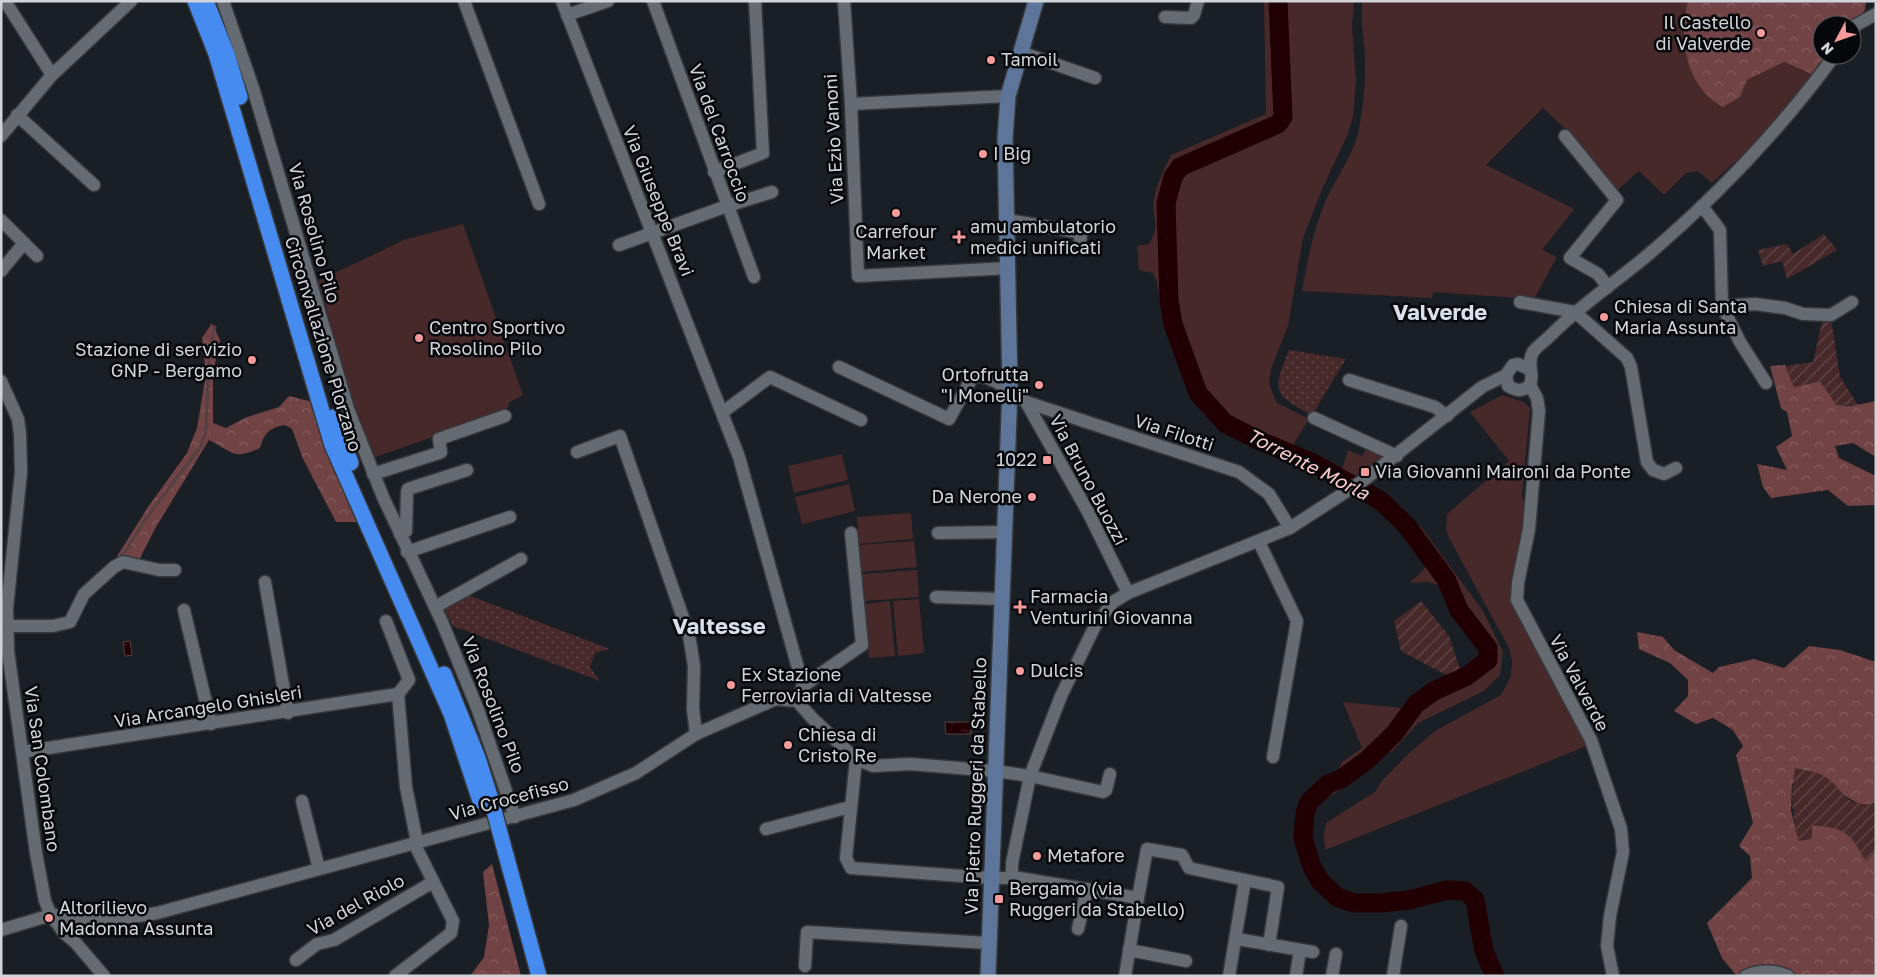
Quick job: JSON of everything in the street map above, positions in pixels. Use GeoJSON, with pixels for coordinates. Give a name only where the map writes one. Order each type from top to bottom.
{"type":"FeatureCollection","features":[{"type":"Feature","properties":{"kind":"highway","name":"Circonvallazione Plorzano"},"geometry":{"type":"LineString","coordinates":[[195,1],[216,54],[332,445],[451,714],[485,799]]}},
{"type":"Feature","properties":{"kind":"highway","name":"Circonvallazione Plorzano"},"geometry":{"type":"LineString","coordinates":[[206,1],[227,54],[328,401],[358,482],[458,705],[485,799]]}},
{"type":"Feature","properties":{"kind":"highway"},"geometry":{"type":"LineString","coordinates":[[485,799],[501,857],[539,976]]}},
{"type":"Feature","properties":{"kind":"highway"},"geometry":{"type":"LineString","coordinates":[[501,857],[528,976]]}},
{"type":"Feature","properties":{"kind":"street"},"geometry":{"type":"LineString","coordinates":[[5,1],[52,75]]}},
{"type":"Feature","properties":{"kind":"street"},"geometry":{"type":"LineString","coordinates":[[1,136],[52,75],[131,1]]}},
{"type":"Feature","properties":{"kind":"street","name":"Via Rosolino Pilo"},"geometry":{"type":"LineString","coordinates":[[223,1],[253,88],[336,373],[373,474],[407,552],[435,607],[478,710],[515,817]]}},
{"type":"Feature","properties":{"kind":"street"},"geometry":{"type":"LineString","coordinates":[[464,1],[539,204]]}},
{"type":"Feature","properties":{"kind":"street","name":"Via Giuseppe Bravi"},"geometry":{"type":"LineString","coordinates":[[562,1],[739,457],[803,686]]}},
{"type":"Feature","properties":{"kind":"street"},"geometry":{"type":"LineString","coordinates":[[567,15],[608,1]]}},
{"type":"Feature","properties":{"kind":"street","name":"Via del Carroccio"},"geometry":{"type":"LineString","coordinates":[[653,1],[754,277]]}},
{"type":"Feature","properties":{"kind":"street"},"geometry":{"type":"LineString","coordinates":[[714,172],[763,154],[755,1]]}},
{"type":"Feature","properties":{"kind":"street","name":"Via Ezio Vanoni"},"geometry":{"type":"LineString","coordinates":[[844,1],[851,104],[858,276],[1009,268]]}},
{"type":"Feature","properties":{"kind":"street","name":"Via Pietro Ruggeri da Stabello"},"geometry":{"type":"LineString","coordinates":[[988,976],[990,878],[1010,388],[1005,139],[1008,96],[1036,1]]}},
{"type":"Feature","properties":{"kind":"street"},"geometry":{"type":"LineString","coordinates":[[1165,17],[1191,18],[1194,15],[1198,1]]}},
{"type":"Feature","properties":{"kind":"street"},"geometry":{"type":"LineString","coordinates":[[1862,22],[1876,14]]}},
{"type":"Feature","properties":{"kind":"street"},"geometry":{"type":"LineString","coordinates":[[1020,52],[1095,78]]}},
{"type":"Feature","properties":{"kind":"street"},"geometry":{"type":"LineString","coordinates":[[1524,366],[1532,345],[1545,333],[1560,325],[1648,255],[1702,206],[1788,117],[1827,65]]}},
{"type":"Feature","properties":{"kind":"street"},"geometry":{"type":"LineString","coordinates":[[851,104],[1008,96]]}},
{"type":"Feature","properties":{"kind":"street"},"geometry":{"type":"LineString","coordinates":[[18,115],[94,185]]}},
{"type":"Feature","properties":{"kind":"street"},"geometry":{"type":"LineString","coordinates":[[1565,136],[1617,200],[1570,258],[1598,274],[1608,287]]}},
{"type":"Feature","properties":{"kind":"street"},"geometry":{"type":"LineString","coordinates":[[619,245],[651,232],[772,192]]}},
{"type":"Feature","properties":{"kind":"street"},"geometry":{"type":"LineString","coordinates":[[1702,206],[1720,230],[1722,306],[1740,342],[1766,383]]}},
{"type":"Feature","properties":{"kind":"street"},"geometry":{"type":"LineString","coordinates":[[1,220],[37,256]]}},
{"type":"Feature","properties":{"kind":"street"},"geometry":{"type":"LineString","coordinates":[[1008,220],[1077,232],[1080,235],[1080,248]]}},
{"type":"Feature","properties":{"kind":"street"},"geometry":{"type":"LineString","coordinates":[[1,271],[24,243]]}},
{"type":"Feature","properties":{"kind":"street"},"geometry":{"type":"LineString","coordinates":[[1520,302],[1575,312],[1627,358],[1631,367],[1647,462],[1653,470],[1664,474],[1676,468]]}},
{"type":"Feature","properties":{"kind":"street"},"geometry":{"type":"LineString","coordinates":[[1722,306],[1755,304],[1785,308],[1803,314],[1831,315],[1852,302]]}},
{"type":"Feature","properties":{"kind":"street"},"geometry":{"type":"LineString","coordinates":[[1524,366],[1532,375],[1526,388],[1514,390],[1507,380],[1508,369],[1524,366]]}},
{"type":"Feature","properties":{"kind":"street","name":"Via Bruno Buozzi"},"geometry":{"type":"LineString","coordinates":[[839,367],[919,397],[949,419],[973,376],[980,375],[1010,388],[1026,402],[1088,512],[1128,593]]}},
{"type":"Feature","properties":{"kind":"street"},"geometry":{"type":"LineString","coordinates":[[723,412],[770,377],[862,420]]}},
{"type":"Feature","properties":{"kind":"street"},"geometry":{"type":"LineString","coordinates":[[1349,380],[1436,407],[1448,416]]}},
{"type":"Feature","properties":{"kind":"street"},"geometry":{"type":"LineString","coordinates":[[1012,877],[1012,863],[1030,776],[1061,696],[1095,626],[1113,602],[1128,593],[1290,528],[1344,494],[1397,456],[1482,388],[1507,380]]}},
{"type":"Feature","properties":{"kind":"street","name":"Via San Colombano"},"geometry":{"type":"LineString","coordinates":[[1,381],[18,419],[21,460],[7,608],[14,702],[45,901],[52,915]]}},
{"type":"Feature","properties":{"kind":"street","name":"Via Valverde"},"geometry":{"type":"LineString","coordinates":[[1526,388],[1539,406],[1530,529],[1518,583],[1517,600],[1591,740],[1621,829],[1623,852],[1610,916],[1607,946],[1613,976]]}},
{"type":"Feature","properties":{"kind":"street","name":"Via Filotti"},"geometry":{"type":"LineString","coordinates":[[1026,402],[1239,472],[1269,494],[1290,528]]}},
{"type":"Feature","properties":{"kind":"street"},"geometry":{"type":"LineString","coordinates":[[373,474],[439,453],[441,452],[439,439],[506,416]]}},
{"type":"Feature","properties":{"kind":"street"},"geometry":{"type":"LineString","coordinates":[[1314,418],[1397,456]]}},
{"type":"Feature","properties":{"kind":"street"},"geometry":{"type":"LineString","coordinates":[[577,452],[620,436],[689,635],[694,666],[696,734]]}},
{"type":"Feature","properties":{"kind":"street"},"geometry":{"type":"LineString","coordinates":[[400,534],[406,531],[408,489],[467,470]]}},
{"type":"Feature","properties":{"kind":"street"},"geometry":{"type":"LineString","coordinates":[[407,552],[510,517]]}},
{"type":"Feature","properties":{"kind":"street"},"geometry":{"type":"LineString","coordinates":[[938,533],[1005,532]]}},
{"type":"Feature","properties":{"kind":"street"},"geometry":{"type":"LineString","coordinates":[[851,534],[862,645],[803,686],[797,701],[813,720],[856,759],[873,766],[910,764],[995,771],[1030,776],[1103,792],[1106,790],[1110,774]]}},
{"type":"Feature","properties":{"kind":"street"},"geometry":{"type":"LineString","coordinates":[[1259,542],[1296,621],[1273,757]]}},
{"type":"Feature","properties":{"kind":"street"},"geometry":{"type":"LineString","coordinates":[[435,607],[521,559]]}},
{"type":"Feature","properties":{"kind":"street"},"geometry":{"type":"LineString","coordinates":[[7,626],[53,626],[70,622],[84,594],[114,567],[123,562],[159,570],[175,570]]}},
{"type":"Feature","properties":{"kind":"street"},"geometry":{"type":"LineString","coordinates":[[265,582],[288,713]]}},
{"type":"Feature","properties":{"kind":"street"},"geometry":{"type":"LineString","coordinates":[[936,597],[1002,599]]}},
{"type":"Feature","properties":{"kind":"street"},"geometry":{"type":"LineString","coordinates":[[184,610],[211,724]]}},
{"type":"Feature","properties":{"kind":"street"},"geometry":{"type":"LineString","coordinates":[[386,621],[409,680],[398,694],[406,787],[415,843]]}},
{"type":"Feature","properties":{"kind":"street","name":"Via Arcangelo Ghisleri"},"geometry":{"type":"LineString","coordinates":[[22,752],[288,713],[398,694]]}},
{"type":"Feature","properties":{"kind":"street","name":"Via Crocefisso"},"geometry":{"type":"LineString","coordinates":[[52,915],[85,920],[131,918],[515,817],[590,794],[636,773],[696,734],[776,699],[797,701]]}},
{"type":"Feature","properties":{"kind":"street"},"geometry":{"type":"LineString","coordinates":[[856,759],[846,858],[851,868],[990,878],[1012,877],[1138,898]]}},
{"type":"Feature","properties":{"kind":"street"},"geometry":{"type":"LineString","coordinates":[[302,801],[320,868]]}},
{"type":"Feature","properties":{"kind":"street"},"geometry":{"type":"LineString","coordinates":[[766,829],[850,807]]}},
{"type":"Feature","properties":{"kind":"street","name":"Via del Riolo"},"geometry":{"type":"LineString","coordinates":[[394,976],[451,933],[453,921],[415,843]]}},
{"type":"Feature","properties":{"kind":"street"},"geometry":{"type":"LineString","coordinates":[[1125,976],[1147,849],[1182,856],[1189,868],[1278,887],[1269,945]]}},
{"type":"Feature","properties":{"kind":"street"},"geometry":{"type":"LineString","coordinates":[[991,863],[1012,863]]}},
{"type":"Feature","properties":{"kind":"street"},"geometry":{"type":"LineString","coordinates":[[1230,976],[1245,880]]}},
{"type":"Feature","properties":{"kind":"street","name":"Via del Riolo"},"geometry":{"type":"LineString","coordinates":[[296,960],[317,944],[334,940],[433,882]]}},
{"type":"Feature","properties":{"kind":"street"},"geometry":{"type":"LineString","coordinates":[[1078,929],[1087,889]]}},
{"type":"Feature","properties":{"kind":"street"},"geometry":{"type":"LineString","coordinates":[[1,930],[52,915],[64,933],[75,942],[104,976]]}},
{"type":"Feature","properties":{"kind":"street"},"geometry":{"type":"LineString","coordinates":[[1393,976],[1401,926]]}},
{"type":"Feature","properties":{"kind":"street"},"geometry":{"type":"LineString","coordinates":[[805,966],[807,932],[988,943]]}},
{"type":"Feature","properties":{"kind":"street"},"geometry":{"type":"LineString","coordinates":[[1236,939],[1313,952]]}},
{"type":"Feature","properties":{"kind":"street"},"geometry":{"type":"LineString","coordinates":[[1129,950],[1186,962]]}},
{"type":"Feature","properties":{"kind":"street"},"geometry":{"type":"LineString","coordinates":[[1296,976],[1300,950]]}},
{"type":"Feature","properties":{"kind":"street"},"geometry":{"type":"LineString","coordinates":[[1332,976],[1336,954]]}},
{"type":"Feature","properties":{"kind":"street"},"geometry":{"type":"LineString","coordinates":[[1746,976],[1757,972],[1779,972],[1788,976]]}},
{"type":"Feature","properties":{"kind":"shaded area"},"geometry":{"type":"Polygon","coordinates":[[[1264,1],[1354,1],[1352,26],[1356,81],[1353,117],[1347,136],[1323,187],[1303,238],[1288,326],[1271,369],[1269,384],[1277,403],[1309,419],[1293,445],[1241,422],[1218,407],[1210,399],[1199,381],[1184,341],[1175,355],[1162,314],[1157,282],[1153,273],[1139,270],[1137,246],[1149,244],[1153,237],[1156,226],[1153,206],[1154,199],[1171,155],[1266,114],[1264,1]]]}},
{"type":"Feature","properties":{"kind":"shaded area"},"geometry":{"type":"Polygon","coordinates":[[[1363,1],[1688,1],[1683,22],[1740,97],[1747,80],[1784,62],[1814,75],[1760,139],[1712,183],[1698,171],[1686,173],[1664,195],[1639,171],[1615,192],[1573,136],[1543,108],[1486,165],[1574,209],[1542,250],[1557,257],[1534,299],[1433,292],[1432,298],[1302,291],[1309,254],[1319,219],[1358,134],[1363,106],[1365,77],[1365,51],[1362,30],[1363,1]]]}},
{"type":"Feature","properties":{"kind":"shaded area","name":"Centro Sportivo Rosolino Pilo"},"geometry":{"type":"Polygon","coordinates":[[[463,224],[523,395],[510,402],[506,411],[373,458],[354,405],[318,281],[404,240],[463,224]]]}},
{"type":"Feature","properties":{"kind":"shaded area"},"geometry":{"type":"Polygon","coordinates":[[[1824,234],[1837,250],[1787,279],[1782,261],[1763,266],[1758,250],[1787,244],[1793,254],[1824,234]]]}},
{"type":"Feature","properties":{"kind":"shaded area"},"geometry":{"type":"Polygon","coordinates":[[[1831,319],[1840,377],[1858,405],[1836,405],[1820,381],[1794,387],[1785,366],[1813,362],[1822,322],[1831,319]]]}},
{"type":"Feature","properties":{"kind":"shaded area"},"geometry":{"type":"Polygon","coordinates":[[[1289,350],[1346,359],[1312,415],[1290,402],[1283,396],[1280,390],[1280,375],[1289,350]]]}},
{"type":"Feature","properties":{"kind":"shaded area"},"geometry":{"type":"Polygon","coordinates":[[[1502,395],[1524,402],[1530,408],[1522,496],[1528,513],[1512,581],[1513,602],[1525,629],[1587,746],[1325,850],[1324,835],[1326,823],[1375,792],[1381,782],[1408,754],[1435,731],[1501,695],[1511,676],[1512,660],[1509,648],[1449,538],[1446,529],[1447,514],[1509,461],[1470,412],[1502,395]]]}},
{"type":"Feature","properties":{"kind":"shaded area"},"geometry":{"type":"Polygon","coordinates":[[[1367,447],[1383,456],[1355,476],[1342,469],[1348,450],[1362,456],[1367,447]]]}},
{"type":"Feature","properties":{"kind":"shaded area"},"geometry":{"type":"Polygon","coordinates":[[[842,454],[848,480],[794,493],[788,466],[842,454]]]}},
{"type":"Feature","properties":{"kind":"shaded area"},"geometry":{"type":"Polygon","coordinates":[[[849,484],[855,511],[802,524],[795,497],[849,484]]]}},
{"type":"Feature","properties":{"kind":"shaded area"},"geometry":{"type":"Polygon","coordinates":[[[1396,504],[1422,528],[1483,611],[1503,652],[1500,675],[1484,691],[1418,723],[1393,751],[1384,753],[1365,774],[1325,799],[1342,762],[1362,748],[1343,702],[1401,708],[1412,695],[1431,684],[1465,682],[1491,663],[1493,657],[1486,642],[1472,632],[1460,618],[1451,599],[1438,585],[1429,582],[1410,583],[1427,566],[1398,523],[1387,516],[1396,504]]]}},
{"type":"Feature","properties":{"kind":"shaded area"},"geometry":{"type":"Polygon","coordinates":[[[911,513],[913,539],[859,544],[857,517],[911,513]]]}},
{"type":"Feature","properties":{"kind":"shaded area"},"geometry":{"type":"Polygon","coordinates":[[[914,541],[917,567],[862,572],[860,545],[914,541]]]}},
{"type":"Feature","properties":{"kind":"shaded area"},"geometry":{"type":"Polygon","coordinates":[[[917,570],[919,597],[865,601],[862,574],[917,570]]]}},
{"type":"Feature","properties":{"kind":"shaded area"},"geometry":{"type":"Polygon","coordinates":[[[468,595],[610,649],[595,653],[590,667],[600,681],[453,626],[444,608],[468,595]]]}},
{"type":"Feature","properties":{"kind":"shaded area"},"geometry":{"type":"Polygon","coordinates":[[[919,599],[924,653],[898,656],[893,601],[919,599]]]}},
{"type":"Feature","properties":{"kind":"shaded area"},"geometry":{"type":"Polygon","coordinates":[[[890,601],[895,656],[869,658],[864,604],[890,601]]]}},
{"type":"Feature","properties":{"kind":"shaded area"},"geometry":{"type":"Polygon","coordinates":[[[1421,601],[1449,636],[1460,670],[1448,676],[1401,651],[1394,621],[1421,601]]]}},
{"type":"Feature","properties":{"kind":"shaded area"},"geometry":{"type":"Polygon","coordinates":[[[1795,768],[1822,775],[1835,785],[1844,796],[1856,803],[1876,803],[1876,850],[1866,862],[1851,838],[1840,830],[1823,826],[1812,826],[1812,839],[1799,841],[1792,804],[1795,768]]]}},
{"type":"Feature","properties":{"kind":"green space"},"geometry":{"type":"Polygon","coordinates":[[[1688,1],[1866,1],[1865,10],[1861,15],[1812,15],[1812,65],[1822,65],[1814,75],[1784,62],[1747,80],[1740,97],[1723,107],[1710,98],[1693,75],[1685,46],[1685,16],[1688,1]]]}},
{"type":"Feature","properties":{"kind":"green space"},"geometry":{"type":"Polygon","coordinates":[[[212,323],[220,340],[213,373],[213,423],[226,428],[247,417],[279,407],[289,396],[313,402],[357,522],[336,522],[303,459],[292,429],[285,425],[271,429],[264,438],[260,448],[243,454],[233,453],[209,440],[156,527],[138,562],[116,558],[148,507],[187,453],[197,428],[206,374],[202,338],[212,323]]]}},
{"type":"Feature","properties":{"kind":"green space"},"geometry":{"type":"Polygon","coordinates":[[[1785,365],[1794,387],[1820,381],[1837,405],[1851,406],[1876,401],[1876,457],[1853,443],[1835,446],[1839,458],[1876,476],[1876,505],[1848,506],[1828,490],[1771,498],[1763,487],[1757,464],[1787,470],[1776,447],[1792,436],[1787,412],[1781,408],[1770,366],[1785,365]]]}},
{"type":"Feature","properties":{"kind":"green space"},"geometry":{"type":"Polygon","coordinates":[[[1637,632],[1663,637],[1674,650],[1713,673],[1719,667],[1754,659],[1784,668],[1809,646],[1840,650],[1876,662],[1876,803],[1861,805],[1845,796],[1823,776],[1792,784],[1791,811],[1799,841],[1812,826],[1823,826],[1846,833],[1856,844],[1866,861],[1876,850],[1876,976],[1737,976],[1722,958],[1707,923],[1752,878],[1750,856],[1739,846],[1753,823],[1736,755],[1743,746],[1733,730],[1713,718],[1696,724],[1674,711],[1688,696],[1688,680],[1670,663],[1639,649],[1637,632]]]}},
{"type":"Feature","properties":{"kind":"green space"},"geometry":{"type":"Polygon","coordinates":[[[492,864],[521,976],[470,976],[484,957],[489,925],[483,872],[492,864]]]}},
{"type":"Feature","properties":{"kind":"water"},"geometry":{"type":"Polygon","coordinates":[[[130,641],[132,655],[125,656],[123,642],[130,641]]]}},
{"type":"Feature","properties":{"kind":"water"},"geometry":{"type":"Polygon","coordinates":[[[945,722],[971,722],[971,734],[946,734],[945,722]]]}},
{"type":"Feature","properties":{"kind":"waterway","name":"Torrente Morla"},"geometry":{"type":"LineString","coordinates":[[1278,1],[1283,117],[1278,124],[1180,167],[1173,177],[1166,203],[1169,300],[1173,324],[1198,393],[1225,423],[1260,441],[1313,463],[1381,501],[1407,526],[1446,579],[1459,610],[1488,648],[1488,660],[1467,676],[1434,691],[1416,704],[1394,734],[1366,761],[1341,779],[1328,784],[1309,802],[1305,813],[1303,838],[1312,867],[1320,881],[1337,897],[1354,903],[1409,900],[1447,890],[1465,891],[1475,900],[1484,951],[1495,976]]}},
{"type":"Feature","properties":{"kind":"waterway"},"geometry":{"type":"LineString","coordinates":[[123,555],[145,520],[201,446],[206,430],[209,352],[215,327]]}},
{"type":"Feature","properties":{"kind":"place","name":"Il Castello di Valverde"},"geometry":{"type":"Point","coordinates":[1761,33]}},
{"type":"Feature","properties":{"kind":"place","name":"Tamoil"},"geometry":{"type":"Point","coordinates":[991,60]}},
{"type":"Feature","properties":{"kind":"place","name":"I Big"},"geometry":{"type":"Point","coordinates":[983,154]}},
{"type":"Feature","properties":{"kind":"place","name":"Carrefour Market"},"geometry":{"type":"Point","coordinates":[896,213]}},
{"type":"Feature","properties":{"kind":"place","name":"amu ambulatorio medici unificati"},"geometry":{"type":"Point","coordinates":[959,237]}},
{"type":"Feature","properties":{"kind":"place","name":"Chiesa di Santa Maria Assunta"},"geometry":{"type":"Point","coordinates":[1604,317]}},
{"type":"Feature","properties":{"kind":"place","name":"Centro Sportivo Rosolino Pilo"},"geometry":{"type":"Point","coordinates":[419,338]}},
{"type":"Feature","properties":{"kind":"place","name":"Stazione di servizio GNP - Bergamo"},"geometry":{"type":"Point","coordinates":[252,360]}},
{"type":"Feature","properties":{"kind":"place","name":"Ortofrutta \"I Monelli\""},"geometry":{"type":"Point","coordinates":[1039,385]}},
{"type":"Feature","properties":{"kind":"place","name":"1022"},"geometry":{"type":"Point","coordinates":[1047,460]}},
{"type":"Feature","properties":{"kind":"place","name":"Via Giovanni Maironi da Ponte"},"geometry":{"type":"Point","coordinates":[1365,472]}},
{"type":"Feature","properties":{"kind":"place","name":"Da Nerone"},"geometry":{"type":"Point","coordinates":[1032,497]}},
{"type":"Feature","properties":{"kind":"place","name":"Farmacia Venturini Giovanna"},"geometry":{"type":"Point","coordinates":[1020,607]}},
{"type":"Feature","properties":{"kind":"place","name":"Dulcis"},"geometry":{"type":"Point","coordinates":[1020,671]}},
{"type":"Feature","properties":{"kind":"place","name":"Ex Stazione Ferroviaria di Valtesse"},"geometry":{"type":"Point","coordinates":[731,685]}},
{"type":"Feature","properties":{"kind":"place","name":"Chiesa di Cristo Re"},"geometry":{"type":"Point","coordinates":[788,745]}},
{"type":"Feature","properties":{"kind":"place","name":"Metafore"},"geometry":{"type":"Point","coordinates":[1037,856]}},
{"type":"Feature","properties":{"kind":"place","name":"Bergamo (via Ruggeri da Stabello)"},"geometry":{"type":"Point","coordinates":[999,899]}},
{"type":"Feature","properties":{"kind":"place","name":"Altorilievo Madonna Assunta"},"geometry":{"type":"Point","coordinates":[49,918]}},
{"type":"Feature","properties":{"kind":"district","name":"Valverde"},"geometry":{"type":"Point","coordinates":[1440,312]}},
{"type":"Feature","properties":{"kind":"district","name":"Valtesse"},"geometry":{"type":"Point","coordinates":[719,626]}}]}
